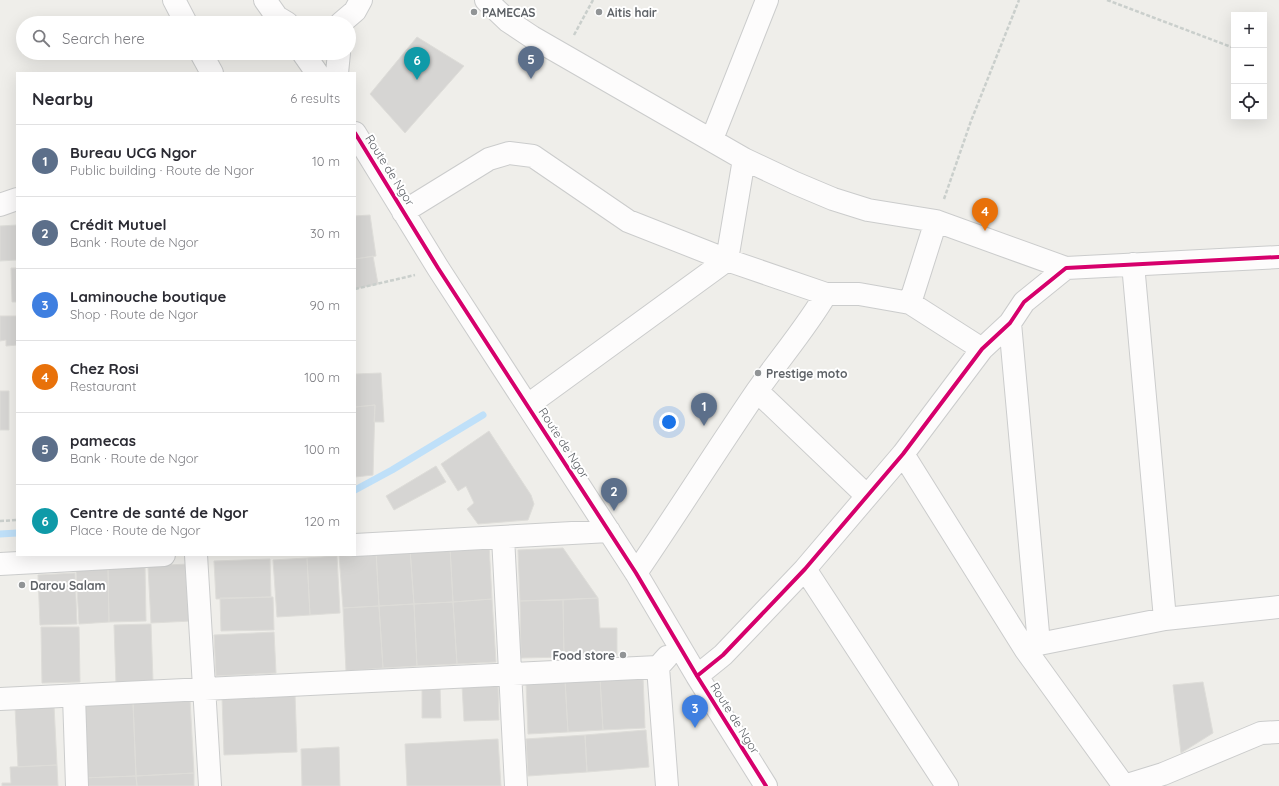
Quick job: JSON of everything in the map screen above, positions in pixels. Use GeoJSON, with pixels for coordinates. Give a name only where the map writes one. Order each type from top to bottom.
{"type":"FeatureCollection","features":[{"type":"Feature","properties":{"kind":"street"},"geometry":{"type":"LineString","coordinates":[[174,0],[182,16]]}},
{"type":"Feature","properties":{"kind":"street"},"geometry":{"type":"LineString","coordinates":[[486,0],[508,20],[532,37],[712,139],[744,159],[794,183],[834,199],[868,210],[936,221],[1066,268],[1279,257]]}},
{"type":"Feature","properties":{"kind":"street"},"geometry":{"type":"LineString","coordinates":[[712,139],[767,0]]}},
{"type":"Feature","properties":{"kind":"street"},"geometry":{"type":"LineString","coordinates":[[205,60],[211,72]]}},
{"type":"Feature","properties":{"kind":"street"},"geometry":{"type":"LineString","coordinates":[[308,60],[316,72]]}},
{"type":"Feature","properties":{"kind":"street"},"geometry":{"type":"LineString","coordinates":[[337,72],[338,60]]}},
{"type":"Feature","properties":{"kind":"street","name":"Route de Ngor"},"geometry":{"type":"LineString","coordinates":[[357,140],[438,268],[636,573],[697,676],[766,786]]}},
{"type":"Feature","properties":{"kind":"street"},"geometry":{"type":"LineString","coordinates":[[403,212],[489,159],[510,153],[533,156],[628,222],[727,260],[826,294],[859,294],[910,303],[982,349]]}},
{"type":"Feature","properties":{"kind":"street"},"geometry":{"type":"LineString","coordinates":[[528,405],[727,260],[744,159]]}},
{"type":"Feature","properties":{"kind":"street"},"geometry":{"type":"LineString","coordinates":[[0,205],[16,199]]}},
{"type":"Feature","properties":{"kind":"street"},"geometry":{"type":"LineString","coordinates":[[910,303],[936,221]]}},
{"type":"Feature","properties":{"kind":"street"},"geometry":{"type":"LineString","coordinates":[[1133,264],[1165,619]]}},
{"type":"Feature","properties":{"kind":"street"},"geometry":{"type":"LineString","coordinates":[[697,676],[723,655],[805,569],[902,454],[982,349],[1010,323],[1024,302],[1066,268]]}},
{"type":"Feature","properties":{"kind":"street"},"geometry":{"type":"LineString","coordinates":[[636,573],[688,498],[758,391],[813,315],[826,294]]}},
{"type":"Feature","properties":{"kind":"street"},"geometry":{"type":"LineString","coordinates":[[1010,323],[1032,647]]}},
{"type":"Feature","properties":{"kind":"street"},"geometry":{"type":"LineString","coordinates":[[758,391],[867,496]]}},
{"type":"Feature","properties":{"kind":"street"},"geometry":{"type":"LineString","coordinates":[[902,454],[1124,786],[1166,780],[1261,733],[1279,732]]}},
{"type":"Feature","properties":{"kind":"street"},"geometry":{"type":"LineString","coordinates":[[356,545],[609,531]]}},
{"type":"Feature","properties":{"kind":"street"},"geometry":{"type":"LineString","coordinates":[[502,537],[516,786]]}},
{"type":"Feature","properties":{"kind":"street"},"geometry":{"type":"LineString","coordinates":[[0,564],[116,556]]}},
{"type":"Feature","properties":{"kind":"street"},"geometry":{"type":"LineString","coordinates":[[196,556],[210,786]]}},
{"type":"Feature","properties":{"kind":"street"},"geometry":{"type":"LineString","coordinates":[[805,569],[947,786]]}},
{"type":"Feature","properties":{"kind":"street"},"geometry":{"type":"LineString","coordinates":[[1032,647],[1165,619],[1279,607]]}},
{"type":"Feature","properties":{"kind":"street"},"geometry":{"type":"LineString","coordinates":[[667,786],[658,667],[678,643]]}},
{"type":"Feature","properties":{"kind":"street"},"geometry":{"type":"LineString","coordinates":[[0,699],[658,667]]}},
{"type":"Feature","properties":{"kind":"street"},"geometry":{"type":"LineString","coordinates":[[74,696],[77,786]]}},
{"type":"Feature","properties":{"kind":"path"},"geometry":{"type":"LineString","coordinates":[[563,54],[593,0]]}},
{"type":"Feature","properties":{"kind":"path"},"geometry":{"type":"LineString","coordinates":[[936,221],[971,121],[1019,0]]}},
{"type":"Feature","properties":{"kind":"path"},"geometry":{"type":"LineString","coordinates":[[1107,0],[1231,47]]}},
{"type":"Feature","properties":{"kind":"path"},"geometry":{"type":"LineString","coordinates":[[356,289],[401,279],[438,268]]}},
{"type":"Feature","properties":{"kind":"path"},"geometry":{"type":"LineString","coordinates":[[0,521],[16,520]]}},
{"type":"Feature","properties":{"kind":"building"},"geometry":{"type":"Polygon","coordinates":[[[417,37],[464,66],[405,133],[370,94],[417,37]]]}},
{"type":"Feature","properties":{"kind":"building"},"geometry":{"type":"Polygon","coordinates":[[[370,215],[376,256],[356,259],[356,216],[370,215]]]}},
{"type":"Feature","properties":{"kind":"building"},"geometry":{"type":"Polygon","coordinates":[[[16,225],[16,260],[0,261],[0,226],[16,225]]]}},
{"type":"Feature","properties":{"kind":"building"},"geometry":{"type":"Polygon","coordinates":[[[373,256],[378,284],[356,289],[356,259],[373,256]]]}},
{"type":"Feature","properties":{"kind":"building"},"geometry":{"type":"Polygon","coordinates":[[[11,268],[16,268],[16,302],[12,302],[11,268]]]}},
{"type":"Feature","properties":{"kind":"building"},"geometry":{"type":"Polygon","coordinates":[[[0,316],[16,316],[16,345],[6,346],[6,340],[0,341],[0,316]]]}},
{"type":"Feature","properties":{"kind":"building"},"geometry":{"type":"Polygon","coordinates":[[[381,373],[384,422],[374,422],[375,405],[356,407],[356,374],[381,373]]]}},
{"type":"Feature","properties":{"kind":"building"},"geometry":{"type":"Polygon","coordinates":[[[0,391],[9,391],[9,430],[0,430],[0,391]]]}},
{"type":"Feature","properties":{"kind":"building"},"geometry":{"type":"Polygon","coordinates":[[[375,405],[373,475],[356,477],[356,407],[375,405]]]}},
{"type":"Feature","properties":{"kind":"building"},"geometry":{"type":"Polygon","coordinates":[[[489,431],[531,495],[534,504],[528,520],[478,524],[467,509],[474,503],[466,486],[458,491],[441,464],[489,431]]]}},
{"type":"Feature","properties":{"kind":"building"},"geometry":{"type":"Polygon","coordinates":[[[436,466],[446,482],[394,510],[386,496],[436,466]]]}},
{"type":"Feature","properties":{"kind":"building"},"geometry":{"type":"Polygon","coordinates":[[[489,544],[492,599],[453,602],[450,547],[489,544]]]}},
{"type":"Feature","properties":{"kind":"building"},"geometry":{"type":"Polygon","coordinates":[[[450,547],[453,602],[414,604],[410,549],[450,547]]]}},
{"type":"Feature","properties":{"kind":"building"},"geometry":{"type":"Polygon","coordinates":[[[563,548],[598,598],[520,601],[518,550],[563,548]]]}},
{"type":"Feature","properties":{"kind":"building"},"geometry":{"type":"Polygon","coordinates":[[[410,549],[414,604],[379,606],[376,551],[410,549]]]}},
{"type":"Feature","properties":{"kind":"building"},"geometry":{"type":"Polygon","coordinates":[[[376,551],[379,606],[343,608],[339,556],[376,551]]]}},
{"type":"Feature","properties":{"kind":"building"},"geometry":{"type":"Polygon","coordinates":[[[337,556],[340,613],[310,615],[307,558],[337,556]]]}},
{"type":"Feature","properties":{"kind":"building"},"geometry":{"type":"Polygon","coordinates":[[[307,558],[310,615],[277,617],[273,560],[307,558]]]}},
{"type":"Feature","properties":{"kind":"building"},"geometry":{"type":"Polygon","coordinates":[[[270,559],[271,597],[216,599],[214,561],[270,559]]]}},
{"type":"Feature","properties":{"kind":"building"},"geometry":{"type":"Polygon","coordinates":[[[188,564],[191,621],[151,623],[148,566],[188,564]]]}},
{"type":"Feature","properties":{"kind":"building"},"geometry":{"type":"Polygon","coordinates":[[[145,565],[146,621],[109,622],[108,566],[145,565]]]}},
{"type":"Feature","properties":{"kind":"building"},"geometry":{"type":"Polygon","coordinates":[[[108,568],[109,622],[79,624],[76,570],[108,568]]]}},
{"type":"Feature","properties":{"kind":"building"},"geometry":{"type":"Polygon","coordinates":[[[75,573],[77,624],[40,625],[38,575],[75,573]]]}},
{"type":"Feature","properties":{"kind":"building"},"geometry":{"type":"Polygon","coordinates":[[[273,597],[274,630],[221,631],[220,598],[273,597]]]}},
{"type":"Feature","properties":{"kind":"building"},"geometry":{"type":"Polygon","coordinates":[[[598,598],[600,628],[617,628],[617,656],[564,657],[563,600],[598,598]]]}},
{"type":"Feature","properties":{"kind":"building"},"geometry":{"type":"Polygon","coordinates":[[[492,599],[496,662],[457,664],[453,602],[492,599]]]}},
{"type":"Feature","properties":{"kind":"building"},"geometry":{"type":"Polygon","coordinates":[[[563,600],[564,657],[521,658],[520,601],[563,600]]]}},
{"type":"Feature","properties":{"kind":"building"},"geometry":{"type":"Polygon","coordinates":[[[453,602],[457,664],[417,666],[414,604],[453,602]]]}},
{"type":"Feature","properties":{"kind":"building"},"geometry":{"type":"Polygon","coordinates":[[[414,604],[417,666],[383,668],[379,606],[414,604]]]}},
{"type":"Feature","properties":{"kind":"building"},"geometry":{"type":"Polygon","coordinates":[[[379,606],[383,668],[346,671],[343,608],[379,606]]]}},
{"type":"Feature","properties":{"kind":"building"},"geometry":{"type":"Polygon","coordinates":[[[151,624],[153,682],[116,684],[114,625],[151,624]]]}},
{"type":"Feature","properties":{"kind":"building"},"geometry":{"type":"Polygon","coordinates":[[[41,627],[79,627],[80,682],[42,683],[41,627]]]}},
{"type":"Feature","properties":{"kind":"building"},"geometry":{"type":"Polygon","coordinates":[[[274,632],[276,673],[216,676],[214,635],[274,632]]]}},
{"type":"Feature","properties":{"kind":"building"},"geometry":{"type":"Polygon","coordinates":[[[643,676],[645,728],[603,730],[600,678],[643,676]]]}},
{"type":"Feature","properties":{"kind":"building"},"geometry":{"type":"Polygon","coordinates":[[[600,678],[603,730],[568,732],[565,680],[600,678]]]}},
{"type":"Feature","properties":{"kind":"building"},"geometry":{"type":"Polygon","coordinates":[[[565,680],[568,732],[528,734],[526,682],[565,680]]]}},
{"type":"Feature","properties":{"kind":"building"},"geometry":{"type":"Polygon","coordinates":[[[1203,682],[1213,733],[1181,753],[1173,685],[1203,682]]]}},
{"type":"Feature","properties":{"kind":"building"},"geometry":{"type":"Polygon","coordinates":[[[498,684],[499,720],[464,721],[462,685],[498,684]]]}},
{"type":"Feature","properties":{"kind":"building"},"geometry":{"type":"Polygon","coordinates":[[[422,686],[440,686],[441,718],[422,718],[422,686]]]}},
{"type":"Feature","properties":{"kind":"building"},"geometry":{"type":"Polygon","coordinates":[[[295,694],[297,752],[224,755],[222,697],[295,694]]]}},
{"type":"Feature","properties":{"kind":"building"},"geometry":{"type":"Polygon","coordinates":[[[190,699],[194,773],[136,776],[133,702],[190,699]]]}},
{"type":"Feature","properties":{"kind":"building"},"geometry":{"type":"Polygon","coordinates":[[[133,702],[136,776],[82,778],[79,704],[133,702]]]}},
{"type":"Feature","properties":{"kind":"building"},"geometry":{"type":"Polygon","coordinates":[[[54,705],[57,765],[18,767],[15,707],[54,705]]]}},
{"type":"Feature","properties":{"kind":"building"},"geometry":{"type":"Polygon","coordinates":[[[646,730],[649,767],[587,772],[585,735],[646,730]]]}},
{"type":"Feature","properties":{"kind":"building"},"geometry":{"type":"Polygon","coordinates":[[[585,735],[587,772],[528,776],[526,739],[585,735]]]}},
{"type":"Feature","properties":{"kind":"building"},"geometry":{"type":"Polygon","coordinates":[[[498,739],[501,786],[407,786],[405,744],[498,739]]]}},
{"type":"Feature","properties":{"kind":"building"},"geometry":{"type":"Polygon","coordinates":[[[339,747],[340,786],[302,786],[301,749],[339,747]]]}},
{"type":"Feature","properties":{"kind":"building"},"geometry":{"type":"Polygon","coordinates":[[[57,765],[58,786],[2,786],[2,783],[11,783],[10,767],[57,765]]]}},
{"type":"Feature","properties":{"kind":"building"},"geometry":{"type":"Polygon","coordinates":[[[194,773],[194,786],[137,786],[136,776],[194,773]]]}},
{"type":"Feature","properties":{"kind":"building"},"geometry":{"type":"Polygon","coordinates":[[[136,776],[137,786],[83,786],[82,778],[136,776]]]}},
{"type":"Feature","properties":{"kind":"waterway"},"geometry":{"type":"LineString","coordinates":[[356,489],[392,470],[483,415]]}},
{"type":"Feature","properties":{"kind":"waterway"},"geometry":{"type":"LineString","coordinates":[[0,534],[16,533]]}},
{"type":"Feature","properties":{"kind":"cycle path"},"geometry":{"type":"LineString","coordinates":[[356,135],[438,268],[636,573],[697,676],[766,786]]}},
{"type":"Feature","properties":{"kind":"cycle path"},"geometry":{"type":"LineString","coordinates":[[697,676],[723,655],[805,569],[903,454],[982,349],[1010,323],[1024,302],[1066,268],[1279,257]]}},
{"type":"Feature","properties":{"kind":"place","name":"PAMECAS"},"geometry":{"type":"Point","coordinates":[474,12]}},
{"type":"Feature","properties":{"kind":"place","name":"Aitis hair"},"geometry":{"type":"Point","coordinates":[599,12]}},
{"type":"Feature","properties":{"kind":"place","name":"pamecas"},"geometry":{"type":"Point","coordinates":[531,79]}},
{"type":"Feature","properties":{"kind":"place","name":"Centre de santé de Ngor"},"geometry":{"type":"Point","coordinates":[417,80]}},
{"type":"Feature","properties":{"kind":"place","name":"Chez Rosi"},"geometry":{"type":"Point","coordinates":[985,231]}},
{"type":"Feature","properties":{"kind":"place","name":"Prestige moto"},"geometry":{"type":"Point","coordinates":[758,373]}},
{"type":"Feature","properties":{"kind":"place","name":"Bureau UCG Ngor"},"geometry":{"type":"Point","coordinates":[704,426]}},
{"type":"Feature","properties":{"kind":"place","name":"Crédit Mutuel"},"geometry":{"type":"Point","coordinates":[614,511]}},
{"type":"Feature","properties":{"kind":"place","name":"Darou Salam"},"geometry":{"type":"Point","coordinates":[22,585]}},
{"type":"Feature","properties":{"kind":"place","name":"Food store"},"geometry":{"type":"Point","coordinates":[623,655]}},
{"type":"Feature","properties":{"kind":"place","name":"Laminouche boutique"},"geometry":{"type":"Point","coordinates":[695,728]}}]}
